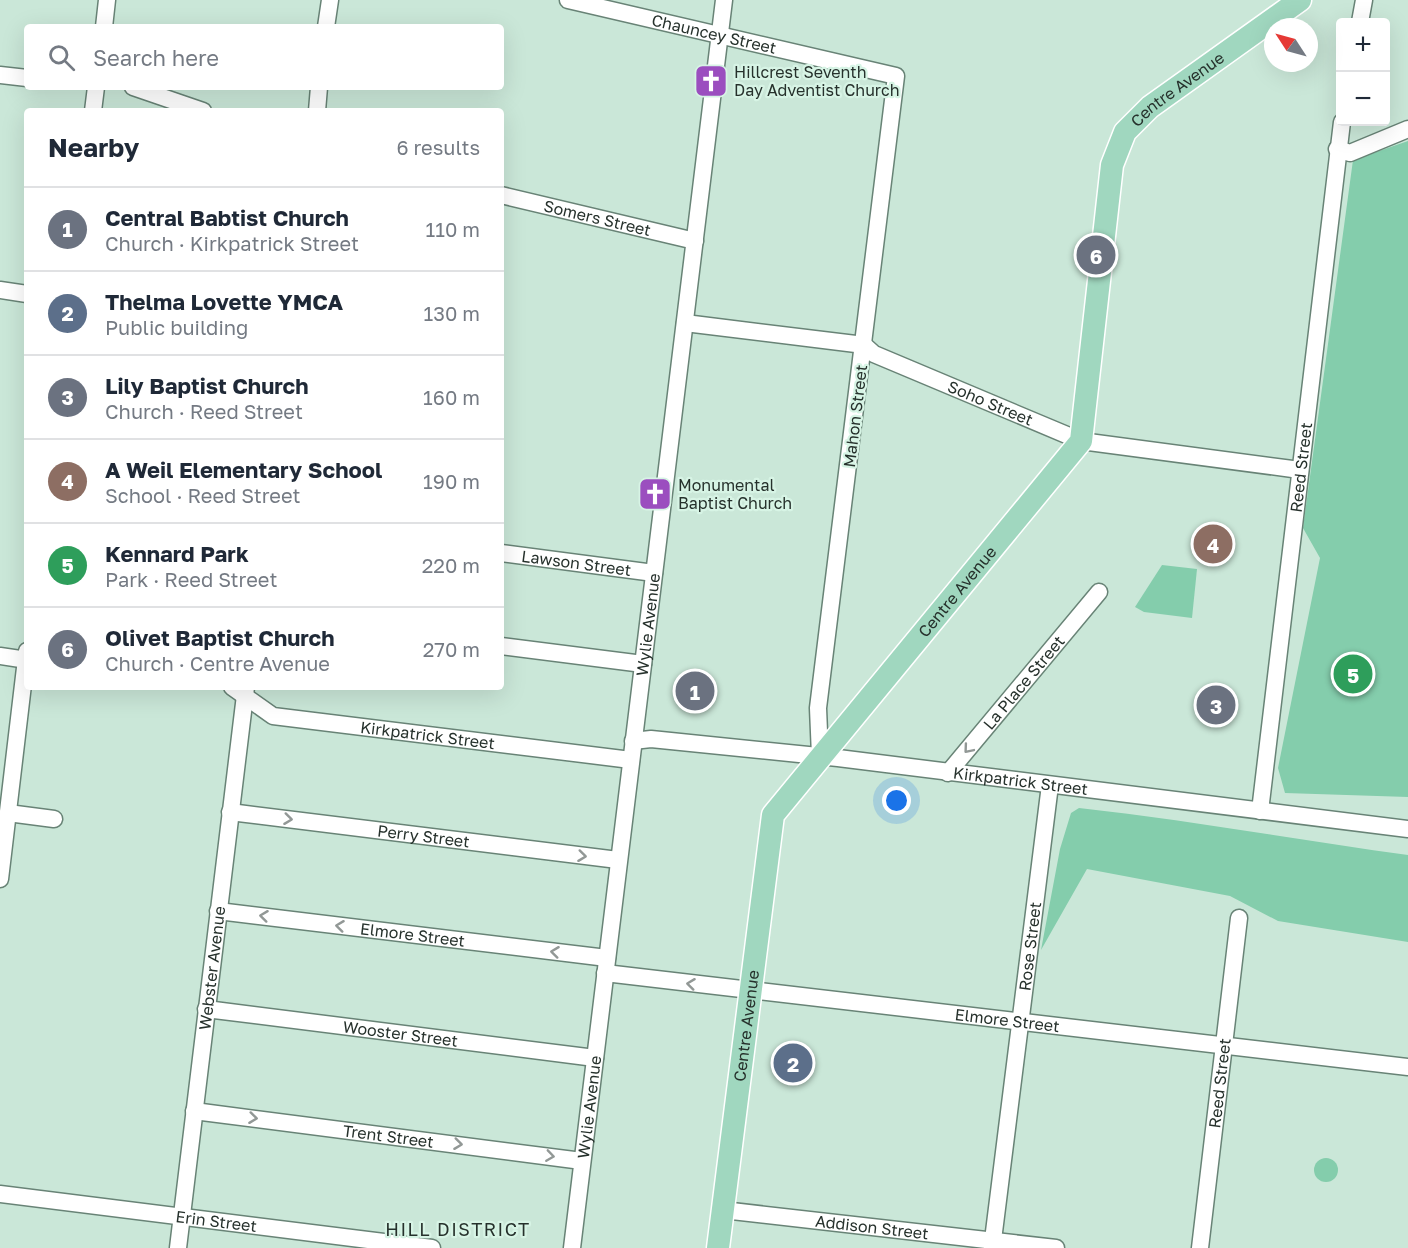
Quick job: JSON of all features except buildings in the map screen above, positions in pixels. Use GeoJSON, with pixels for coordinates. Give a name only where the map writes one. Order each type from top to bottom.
{"type":"FeatureCollection","features":[{"type":"Feature","properties":{"kind":"main road","name":"Centre Avenue"},"geometry":{"type":"LineString","coordinates":[[718,1248],[771,819],[778,805],[1081,441],[1112,165],[1125,132],[1150,107],[1300,0]]}},
{"type":"Feature","properties":{"kind":"street"},"geometry":{"type":"LineString","coordinates":[[104,24],[107,0]]}},
{"type":"Feature","properties":{"kind":"street"},"geometry":{"type":"LineString","coordinates":[[326,24],[330,0]]}},
{"type":"Feature","properties":{"kind":"street","name":"Chauncey Street"},"geometry":{"type":"LineString","coordinates":[[568,0],[896,76]]}},
{"type":"Feature","properties":{"kind":"street","name":"Wylie Avenue"},"geometry":{"type":"LineString","coordinates":[[572,1248],[724,0]]}},
{"type":"Feature","properties":{"kind":"street"},"geometry":{"type":"LineString","coordinates":[[1361,18],[1364,0]]}},
{"type":"Feature","properties":{"kind":"street"},"geometry":{"type":"LineString","coordinates":[[0,75],[24,78]]}},
{"type":"Feature","properties":{"kind":"street","name":"Mahon Street"},"geometry":{"type":"LineString","coordinates":[[820,756],[818,708],[896,76]]}},
{"type":"Feature","properties":{"kind":"street"},"geometry":{"type":"LineString","coordinates":[[93,108],[96,90]]}},
{"type":"Feature","properties":{"kind":"street"},"geometry":{"type":"LineString","coordinates":[[142,90],[194,108]]}},
{"type":"Feature","properties":{"kind":"street"},"geometry":{"type":"LineString","coordinates":[[316,108],[319,90]]}},
{"type":"Feature","properties":{"kind":"street","name":"Reed Street"},"geometry":{"type":"LineString","coordinates":[[1260,811],[1341,126]]}},
{"type":"Feature","properties":{"kind":"street"},"geometry":{"type":"LineString","coordinates":[[1337,149],[1350,153],[1408,129]]}},
{"type":"Feature","properties":{"kind":"street","name":"Somers Street"},"geometry":{"type":"LineString","coordinates":[[504,196],[694,241]]}},
{"type":"Feature","properties":{"kind":"street"},"geometry":{"type":"LineString","coordinates":[[0,290],[24,294]]}},
{"type":"Feature","properties":{"kind":"street","name":"Soho Street"},"geometry":{"type":"LineString","coordinates":[[685,323],[864,345],[874,354],[1081,441],[1300,470]]}},
{"type":"Feature","properties":{"kind":"street","name":"Lawson Street"},"geometry":{"type":"LineString","coordinates":[[504,553],[654,573]]}},
{"type":"Feature","properties":{"kind":"street","name":"La Place Street"},"geometry":{"type":"LineString","coordinates":[[948,773],[1099,592]]}},
{"type":"Feature","properties":{"kind":"street"},"geometry":{"type":"LineString","coordinates":[[504,646],[643,664]]}},
{"type":"Feature","properties":{"kind":"street"},"geometry":{"type":"LineString","coordinates":[[0,656],[24,657]]}},
{"type":"Feature","properties":{"kind":"street"},"geometry":{"type":"LineString","coordinates":[[0,879],[24,682]]}},
{"type":"Feature","properties":{"kind":"street","name":"Kirkpatrick Street"},"geometry":{"type":"LineString","coordinates":[[241,690],[273,716],[631,760]]}},
{"type":"Feature","properties":{"kind":"street","name":"Webster Avenue"},"geometry":{"type":"LineString","coordinates":[[178,1248],[230,812],[241,690]]}},
{"type":"Feature","properties":{"kind":"street","name":"Kirkpatrick Street"},"geometry":{"type":"LineString","coordinates":[[633,741],[662,740],[820,756],[1408,829]]}},
{"type":"Feature","properties":{"kind":"street","name":"Rose Street"},"geometry":{"type":"LineString","coordinates":[[993,1244],[1050,785]]}},
{"type":"Feature","properties":{"kind":"street","name":"Perry Street"},"geometry":{"type":"LineString","coordinates":[[230,812],[618,860]]}},
{"type":"Feature","properties":{"kind":"street"},"geometry":{"type":"LineString","coordinates":[[8,813],[54,819]]}},
{"type":"Feature","properties":{"kind":"street","name":"Elmore Street"},"geometry":{"type":"LineString","coordinates":[[218,911],[606,966],[749,990],[1408,1066]]}},
{"type":"Feature","properties":{"kind":"street","name":"Reed Street"},"geometry":{"type":"LineString","coordinates":[[1200,1248],[1239,918]]}},
{"type":"Feature","properties":{"kind":"street","name":"Wooster Street"},"geometry":{"type":"LineString","coordinates":[[206,1009],[595,1058]]}},
{"type":"Feature","properties":{"kind":"street","name":"Trent Street"},"geometry":{"type":"LineString","coordinates":[[194,1111],[582,1161]]}},
{"type":"Feature","properties":{"kind":"street","name":"Erin Street"},"geometry":{"type":"LineString","coordinates":[[0,1194],[432,1248]]}},
{"type":"Feature","properties":{"kind":"street","name":"Addison Street"},"geometry":{"type":"LineString","coordinates":[[723,1209],[993,1244],[1056,1248]]}},
{"type":"Feature","properties":{"kind":"green space"},"geometry":{"type":"Polygon","coordinates":[[[1408,141],[1408,797],[1285,793],[1278,768],[1320,558],[1303,528],[1353,160],[1408,141]]]}},
{"type":"Feature","properties":{"kind":"green space"},"geometry":{"type":"Polygon","coordinates":[[[1162,565],[1197,569],[1192,618],[1144,612],[1135,607],[1162,565]]]}},
{"type":"Feature","properties":{"kind":"green space"},"geometry":{"type":"Polygon","coordinates":[[[1079,808],[1408,855],[1408,942],[1278,921],[1230,896],[1087,869],[1041,950],[1060,849],[1071,813],[1079,808]]]}},
{"type":"Feature","properties":{"kind":"green space"},"geometry":{"type":"Polygon","coordinates":[[[1326,1158],[1334,1162],[1338,1170],[1334,1178],[1326,1182],[1318,1178],[1314,1170],[1318,1162],[1326,1158]]]}},
{"type":"Feature","properties":{"kind":"place","name":"Hillcrest Seventh Day Adventist Church"},"geometry":{"type":"Point","coordinates":[711,81]}},
{"type":"Feature","properties":{"kind":"place","name":"Olivet Baptist Church"},"geometry":{"type":"Point","coordinates":[1096,255]}},
{"type":"Feature","properties":{"kind":"place","name":"Monumental Baptist Church"},"geometry":{"type":"Point","coordinates":[655,494]}},
{"type":"Feature","properties":{"kind":"place","name":"A Weil Elementary School"},"geometry":{"type":"Point","coordinates":[1213,544]}},
{"type":"Feature","properties":{"kind":"place","name":"Kennard Park"},"geometry":{"type":"Point","coordinates":[1353,674]}},
{"type":"Feature","properties":{"kind":"place","name":"Central Babtist Church"},"geometry":{"type":"Point","coordinates":[695,691]}},
{"type":"Feature","properties":{"kind":"place","name":"Lily Baptist Church"},"geometry":{"type":"Point","coordinates":[1216,705]}},
{"type":"Feature","properties":{"kind":"place","name":"Thelma Lovette YMCA"},"geometry":{"type":"Point","coordinates":[793,1063]}},
{"type":"Feature","properties":{"kind":"district","name":"HILL DISTRICT"},"geometry":{"type":"Point","coordinates":[458,1230]}}]}
